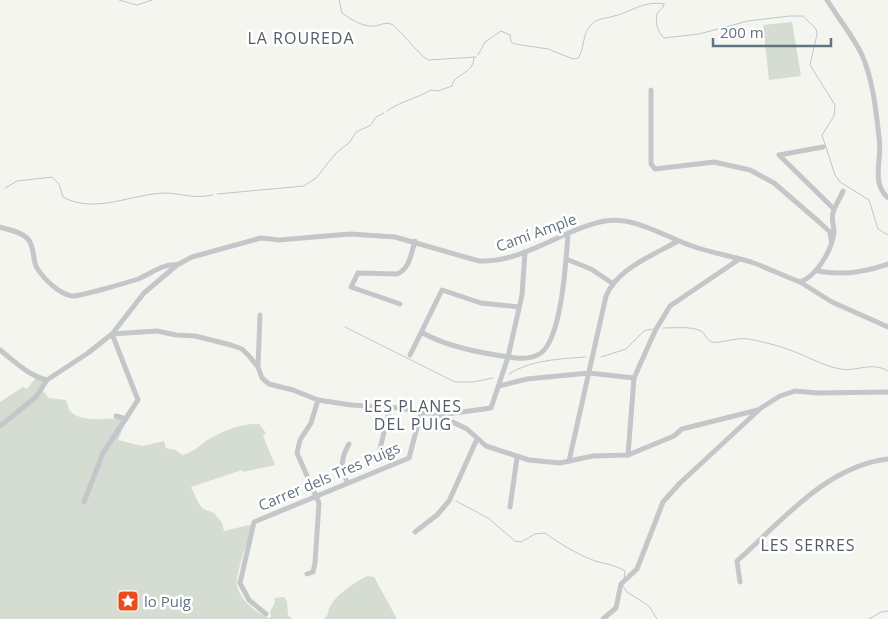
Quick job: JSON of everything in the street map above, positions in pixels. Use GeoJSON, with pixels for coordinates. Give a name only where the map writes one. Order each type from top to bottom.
{"type":"FeatureCollection","features":[{"type":"Feature","properties":{"kind":"street"},"geometry":{"type":"LineString","coordinates":[[827,0],[862,55],[873,94],[880,138],[878,178],[880,190],[888,198]]}},
{"type":"Feature","properties":{"kind":"street"},"geometry":{"type":"LineString","coordinates":[[651,90],[651,164],[655,169],[714,162],[750,170],[774,183],[818,221],[830,232],[831,240]]}},
{"type":"Feature","properties":{"kind":"street"},"geometry":{"type":"LineString","coordinates":[[823,147],[779,155],[834,209]]}},
{"type":"Feature","properties":{"kind":"street"},"geometry":{"type":"LineString","coordinates":[[800,282],[808,279],[818,271],[834,233],[832,215],[842,191]]}},
{"type":"Feature","properties":{"kind":"street","name":"Camí Ample"},"geometry":{"type":"LineString","coordinates":[[47,380],[88,353],[112,334],[139,298],[177,265],[192,257],[261,238],[279,240],[350,234],[394,236],[479,261],[492,262],[524,252],[568,234],[604,222],[617,220],[644,227],[678,241],[753,263],[800,282],[832,302],[888,327]]}},
{"type":"Feature","properties":{"kind":"street"},"geometry":{"type":"LineString","coordinates":[[0,227],[28,239],[31,244],[36,267],[56,288],[73,296],[82,296],[138,279],[171,264],[177,265]]}},
{"type":"Feature","properties":{"kind":"street"},"geometry":{"type":"LineString","coordinates":[[422,333],[454,346],[508,357],[532,357],[542,353],[547,346],[559,312],[568,234]]}},
{"type":"Feature","properties":{"kind":"street"},"geometry":{"type":"LineString","coordinates":[[400,304],[351,287],[358,273],[397,274],[407,267],[415,241]]}},
{"type":"Feature","properties":{"kind":"street"},"geometry":{"type":"LineString","coordinates":[[570,461],[606,296],[612,283],[621,274],[678,241]]}},
{"type":"Feature","properties":{"kind":"street"},"geometry":{"type":"LineString","coordinates":[[438,415],[491,408],[508,357],[522,295],[524,252]]}},
{"type":"Feature","properties":{"kind":"street"},"geometry":{"type":"LineString","coordinates":[[566,259],[591,269],[612,283]]}},
{"type":"Feature","properties":{"kind":"street"},"geometry":{"type":"LineString","coordinates":[[628,455],[634,378],[641,359],[670,306],[738,260]]}},
{"type":"Feature","properties":{"kind":"street"},"geometry":{"type":"LineString","coordinates":[[818,271],[834,274],[871,270],[888,264]]}},
{"type":"Feature","properties":{"kind":"street"},"geometry":{"type":"LineString","coordinates":[[410,356],[442,290],[481,303],[519,307]]}},
{"type":"Feature","properties":{"kind":"street"},"geometry":{"type":"LineString","coordinates":[[258,367],[260,315]]}},
{"type":"Feature","properties":{"kind":"street"},"geometry":{"type":"LineString","coordinates":[[84,502],[103,453],[138,400],[112,334],[157,331],[176,336],[195,336],[242,349],[258,367],[264,381],[318,400],[351,405],[390,407],[438,415],[467,429],[486,446],[517,458],[554,462],[593,456],[628,455],[674,436],[682,429],[758,410]]}},
{"type":"Feature","properties":{"kind":"street"},"geometry":{"type":"LineString","coordinates":[[0,350],[37,377],[47,380],[36,397],[0,426]]}},
{"type":"Feature","properties":{"kind":"street"},"geometry":{"type":"LineString","coordinates":[[499,386],[527,379],[589,373],[634,378]]}},
{"type":"Feature","properties":{"kind":"street"},"geometry":{"type":"LineString","coordinates":[[602,619],[616,608],[621,584],[637,569],[663,502],[680,483],[758,410],[780,396],[795,391],[818,393],[888,392]]}},
{"type":"Feature","properties":{"kind":"street"},"geometry":{"type":"LineString","coordinates":[[307,574],[313,572],[315,563],[319,517],[317,495],[297,453],[300,440],[311,423],[318,400]]}},
{"type":"Feature","properties":{"kind":"street"},"geometry":{"type":"LineString","coordinates":[[380,449],[390,407]]}},
{"type":"Feature","properties":{"kind":"street","name":"Carrer dels Tres Puigs"},"geometry":{"type":"LineString","coordinates":[[266,614],[249,600],[240,583],[254,522],[347,482],[410,458],[420,416],[426,412]]}},
{"type":"Feature","properties":{"kind":"street"},"geometry":{"type":"LineString","coordinates":[[116,416],[126,419]]}},
{"type":"Feature","properties":{"kind":"street"},"geometry":{"type":"LineString","coordinates":[[415,532],[437,515],[449,501],[477,439]]}},
{"type":"Feature","properties":{"kind":"street"},"geometry":{"type":"LineString","coordinates":[[347,482],[342,466],[342,457],[348,444]]}},
{"type":"Feature","properties":{"kind":"street"},"geometry":{"type":"LineString","coordinates":[[510,507],[517,458]]}},
{"type":"Feature","properties":{"kind":"street"},"geometry":{"type":"LineString","coordinates":[[740,582],[737,561],[815,492],[836,476],[888,459]]}},
{"type":"Feature","properties":{"kind":"shaded area"},"geometry":{"type":"Polygon","coordinates":[[[792,22],[801,76],[769,80],[763,25],[792,22]]]}},
{"type":"Feature","properties":{"kind":"shaded area"},"geometry":{"type":"Polygon","coordinates":[[[36,378],[44,381],[41,388],[49,398],[66,400],[70,411],[75,415],[89,419],[127,419],[118,440],[142,446],[164,441],[166,448],[176,450],[182,455],[229,429],[247,424],[259,424],[266,433],[263,436],[275,465],[243,472],[242,470],[191,487],[203,509],[214,513],[222,523],[224,531],[253,524],[238,573],[238,590],[249,605],[269,618],[271,617],[270,612],[275,602],[274,598],[284,597],[287,601],[288,615],[292,619],[0,619],[0,402],[23,387],[27,389],[36,378]]]}},
{"type":"Feature","properties":{"kind":"shaded area"},"geometry":{"type":"Polygon","coordinates":[[[367,576],[374,577],[397,619],[324,619],[337,597],[367,576]]]}},
{"type":"Feature","properties":{"kind":"waterway"},"geometry":{"type":"LineString","coordinates":[[119,0],[137,5],[152,0]]}},
{"type":"Feature","properties":{"kind":"waterway"},"geometry":{"type":"LineString","coordinates":[[339,0],[342,13],[357,23],[370,26],[387,23],[394,26],[428,60],[476,57]]}},
{"type":"Feature","properties":{"kind":"waterway"},"geometry":{"type":"LineString","coordinates":[[664,4],[657,14],[656,20],[664,38],[699,34],[748,21],[790,16],[803,16],[816,29],[817,34],[810,65],[835,105],[834,116],[822,135],[835,175],[840,182],[869,200],[878,229],[888,235]]}},
{"type":"Feature","properties":{"kind":"waterway"},"geometry":{"type":"LineString","coordinates":[[478,55],[485,42],[501,31],[510,35],[511,42],[515,44],[548,49],[573,59],[578,58],[587,30],[595,21],[644,5],[664,4]]}},
{"type":"Feature","properties":{"kind":"waterway"},"geometry":{"type":"LineString","coordinates":[[387,111],[431,90],[438,91],[452,86],[453,82],[471,67],[474,58]]}},
{"type":"Feature","properties":{"kind":"waterway"},"geometry":{"type":"LineString","coordinates":[[217,194],[304,186],[316,178],[336,153],[350,142],[356,132],[371,125],[376,117],[384,113]]}},
{"type":"Feature","properties":{"kind":"waterway"},"geometry":{"type":"LineString","coordinates":[[5,188],[17,181],[52,177],[59,184],[63,197],[75,202],[88,204],[101,204],[167,193],[199,197],[213,195]]}},
{"type":"Feature","properties":{"kind":"waterway"},"geometry":{"type":"LineString","coordinates":[[345,327],[455,382],[473,382],[493,378]]}},
{"type":"Feature","properties":{"kind":"waterway"},"geometry":{"type":"LineString","coordinates":[[663,328],[697,329],[703,332],[708,340],[712,342],[744,339],[765,342],[840,369],[876,367],[888,371]]}},
{"type":"Feature","properties":{"kind":"waterway"},"geometry":{"type":"LineString","coordinates":[[601,357],[626,349],[644,331],[652,329]]}},
{"type":"Feature","properties":{"kind":"waterway"},"geometry":{"type":"LineString","coordinates":[[509,374],[536,363],[585,357]]}},
{"type":"Feature","properties":{"kind":"waterway"},"geometry":{"type":"LineString","coordinates":[[456,501],[488,518],[515,541],[521,542],[535,534],[545,533],[567,548],[585,557],[625,571],[624,579]]}},
{"type":"Feature","properties":{"kind":"waterway"},"geometry":{"type":"LineString","coordinates":[[623,586],[627,592],[649,606],[657,619]]}},
{"type":"Feature","properties":{"kind":"waterway"},"geometry":{"type":"LineString","coordinates":[[869,619],[881,612],[888,611]]}},
{"type":"Feature","properties":{"kind":"place","name":"lo Puig"},"geometry":{"type":"Point","coordinates":[128,601]}},
{"type":"Feature","properties":{"kind":"district","name":"LA ROUREDA"},"geometry":{"type":"Point","coordinates":[301,38]}},
{"type":"Feature","properties":{"kind":"district","name":"LES PLANES DEL PUIG"},"geometry":{"type":"Point","coordinates":[413,415]}},
{"type":"Feature","properties":{"kind":"district","name":"LES SERRES"},"geometry":{"type":"Point","coordinates":[808,545]}}]}
